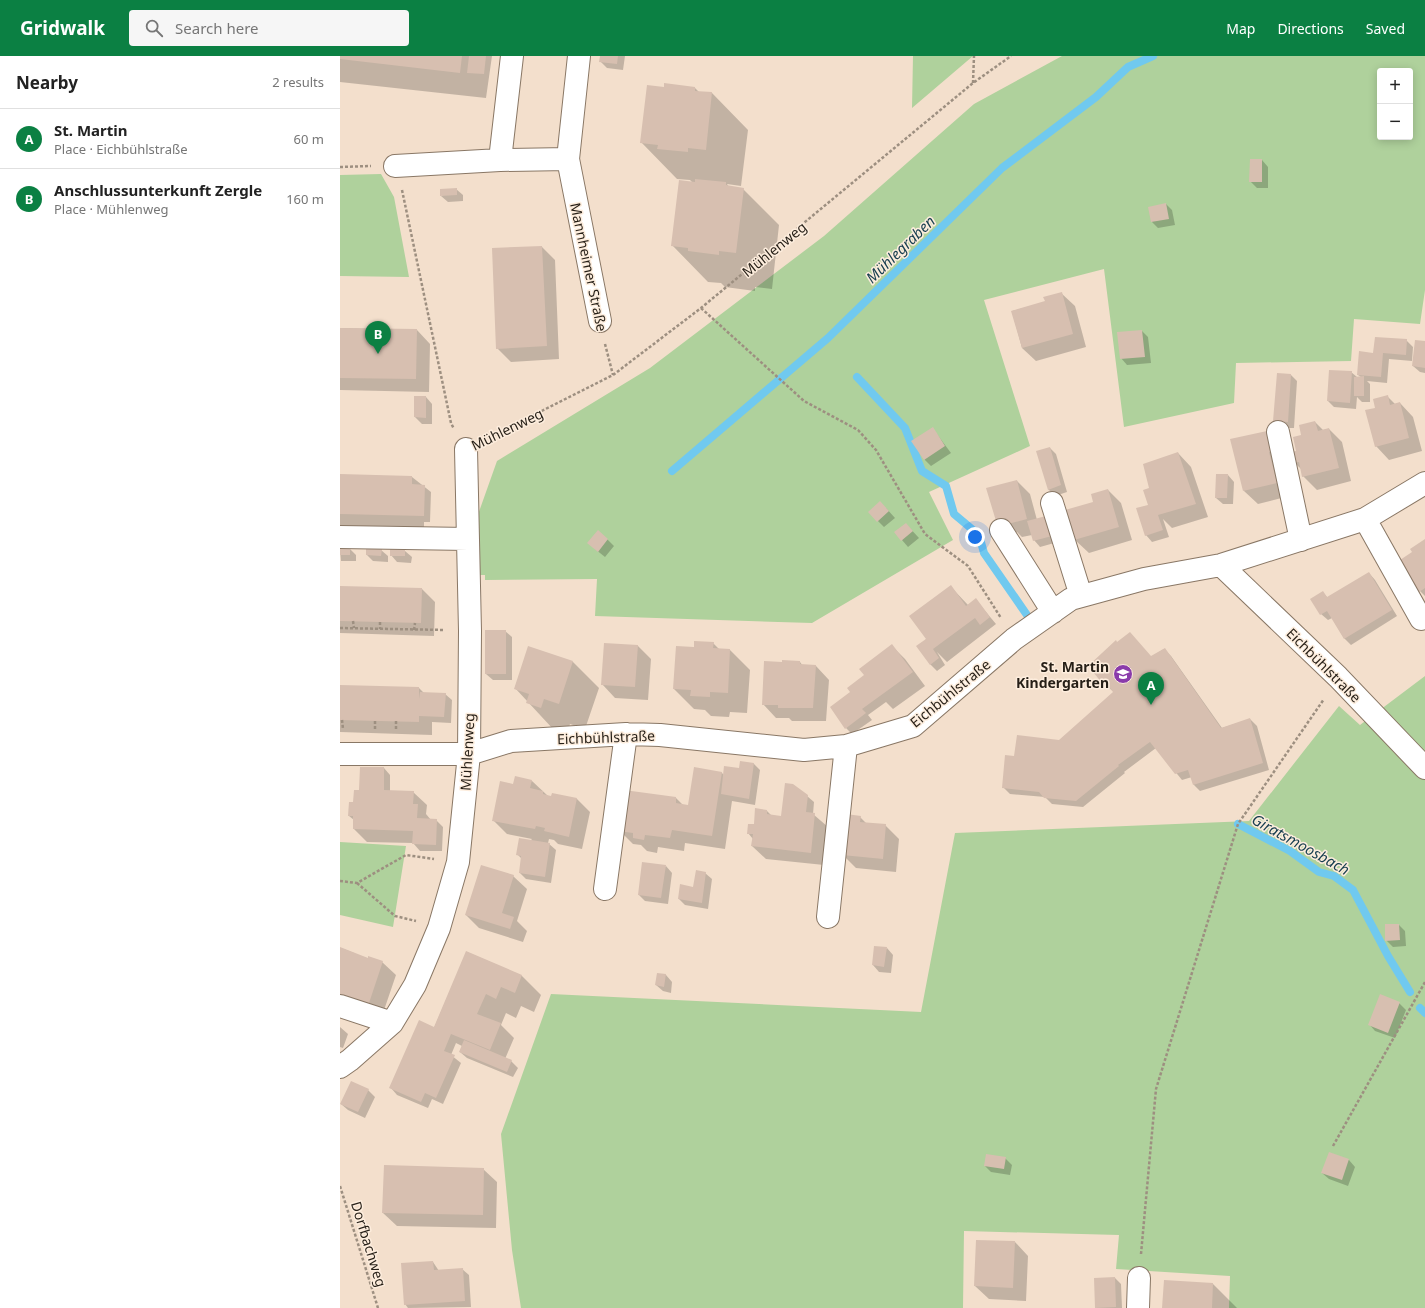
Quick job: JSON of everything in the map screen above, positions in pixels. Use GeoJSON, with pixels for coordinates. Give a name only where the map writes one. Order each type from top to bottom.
{"type":"FeatureCollection","features":[{"type":"Feature","properties":{"kind":"street"},"geometry":{"type":"LineString","coordinates":[[500,160],[512,56]]}},
{"type":"Feature","properties":{"kind":"street","name":"Mannheimer Straße"},"geometry":{"type":"LineString","coordinates":[[579,56],[568,159],[600,321]]}},
{"type":"Feature","properties":{"kind":"street"},"geometry":{"type":"LineString","coordinates":[[395,166],[500,160],[568,159]]}},
{"type":"Feature","properties":{"kind":"street"},"geometry":{"type":"LineString","coordinates":[[1278,432],[1301,540]]}},
{"type":"Feature","properties":{"kind":"street","name":"Mühlenweg"},"geometry":{"type":"LineString","coordinates":[[340,1067],[392,1023],[415,985],[439,928],[458,862],[469,754],[470,631],[466,449]]}},
{"type":"Feature","properties":{"kind":"street","name":"Eichbühlstraße"},"geometry":{"type":"LineString","coordinates":[[340,754],[469,754],[511,741],[626,734],[660,735],[804,750],[846,746],[913,726],[1014,639],[1071,598],[1144,579],[1221,565],[1301,540],[1365,519],[1425,483]]}},
{"type":"Feature","properties":{"kind":"street"},"geometry":{"type":"LineString","coordinates":[[1052,503],[1081,596]]}},
{"type":"Feature","properties":{"kind":"street"},"geometry":{"type":"LineString","coordinates":[[1365,519],[1421,619]]}},
{"type":"Feature","properties":{"kind":"street"},"geometry":{"type":"LineString","coordinates":[[1001,530],[1053,612]]}},
{"type":"Feature","properties":{"kind":"street"},"geometry":{"type":"LineString","coordinates":[[340,537],[468,539]]}},
{"type":"Feature","properties":{"kind":"street","name":"Eichbühlstraße"},"geometry":{"type":"LineString","coordinates":[[1221,565],[1338,677],[1425,768]]}},
{"type":"Feature","properties":{"kind":"street"},"geometry":{"type":"LineString","coordinates":[[605,889],[626,734]]}},
{"type":"Feature","properties":{"kind":"street"},"geometry":{"type":"LineString","coordinates":[[828,917],[846,746]]}},
{"type":"Feature","properties":{"kind":"street"},"geometry":{"type":"LineString","coordinates":[[340,1006],[392,1023]]}},
{"type":"Feature","properties":{"kind":"street"},"geometry":{"type":"LineString","coordinates":[[1138,1308],[1139,1278]]}},
{"type":"Feature","properties":{"kind":"path"},"geometry":{"type":"LineString","coordinates":[[973,83],[974,56]]}},
{"type":"Feature","properties":{"kind":"path","name":"Mühlenweg"},"geometry":{"type":"LineString","coordinates":[[466,449],[516,426],[613,375],[701,308],[973,83],[1011,56]]}},
{"type":"Feature","properties":{"kind":"path"},"geometry":{"type":"LineString","coordinates":[[340,167],[395,166],[406,204],[451,424],[466,449]]}},
{"type":"Feature","properties":{"kind":"path"},"geometry":{"type":"LineString","coordinates":[[701,308],[801,398],[858,430],[872,445],[925,534],[968,566],[1014,639]]}},
{"type":"Feature","properties":{"kind":"path","name":"Mannheimer Straße"},"geometry":{"type":"LineString","coordinates":[[600,321],[613,375]]}},
{"type":"Feature","properties":{"kind":"path"},"geometry":{"type":"LineString","coordinates":[[353,621],[354,628]]}},
{"type":"Feature","properties":{"kind":"path"},"geometry":{"type":"LineString","coordinates":[[380,622],[380,629]]}},
{"type":"Feature","properties":{"kind":"path"},"geometry":{"type":"LineString","coordinates":[[414,630],[415,623]]}},
{"type":"Feature","properties":{"kind":"path"},"geometry":{"type":"LineString","coordinates":[[340,628],[470,631]]}},
{"type":"Feature","properties":{"kind":"path"},"geometry":{"type":"LineString","coordinates":[[1139,1278],[1156,1089],[1238,824],[1338,677]]}},
{"type":"Feature","properties":{"kind":"path"},"geometry":{"type":"LineString","coordinates":[[357,883],[406,855],[458,862]]}},
{"type":"Feature","properties":{"kind":"path"},"geometry":{"type":"LineString","coordinates":[[340,881],[357,883],[395,916],[439,928]]}},
{"type":"Feature","properties":{"kind":"path"},"geometry":{"type":"LineString","coordinates":[[1333,1146],[1425,982]]}},
{"type":"Feature","properties":{"kind":"path","name":"Dorfbachweg"},"geometry":{"type":"LineString","coordinates":[[340,1186],[378,1308]]}},
{"type":"Feature","properties":{"kind":"green space"},"geometry":{"type":"Polygon","coordinates":[[[913,56],[973,56],[912,108],[913,56]]]}},
{"type":"Feature","properties":{"kind":"green space"},"geometry":{"type":"Polygon","coordinates":[[[1062,56],[1425,56],[1425,290],[1420,324],[1354,319],[1351,361],[1236,363],[1234,403],[1124,427],[1104,269],[984,300],[1030,446],[929,492],[953,540],[812,623],[595,616],[597,579],[485,580],[485,575],[477,575],[475,523],[497,461],[650,368],[824,236],[974,104],[1062,56]]]}},
{"type":"Feature","properties":{"kind":"green space"},"geometry":{"type":"Polygon","coordinates":[[[381,174],[394,197],[409,277],[340,276],[340,175],[381,174]]]}},
{"type":"Feature","properties":{"kind":"green space"},"geometry":{"type":"Polygon","coordinates":[[[1425,676],[1425,1308],[1229,1308],[1230,1276],[1116,1269],[1119,1235],[964,1231],[963,1308],[521,1308],[512,1250],[501,1134],[551,994],[921,1012],[955,833],[1249,821],[1339,706],[1360,725],[1425,676]]]}},
{"type":"Feature","properties":{"kind":"green space"},"geometry":{"type":"Polygon","coordinates":[[[340,842],[406,846],[393,927],[340,915],[340,842]]]}},
{"type":"Feature","properties":{"kind":"building"},"geometry":{"type":"Polygon","coordinates":[[[340,56],[462,56],[460,73],[340,59],[340,56]]]}},
{"type":"Feature","properties":{"kind":"building"},"geometry":{"type":"Polygon","coordinates":[[[469,56],[486,56],[484,74],[467,73],[469,56]]]}},
{"type":"Feature","properties":{"kind":"building"},"geometry":{"type":"Polygon","coordinates":[[[600,56],[618,56],[617,64],[599,62],[600,56]]]}},
{"type":"Feature","properties":{"kind":"building"},"geometry":{"type":"Polygon","coordinates":[[[664,83],[695,87],[695,91],[712,92],[706,150],[688,148],[688,152],[657,149],[658,145],[640,143],[647,85],[664,87],[664,83]]]}},
{"type":"Feature","properties":{"kind":"building"},"geometry":{"type":"Polygon","coordinates":[[[1250,159],[1262,159],[1262,182],[1249,182],[1250,159]]]}},
{"type":"Feature","properties":{"kind":"building"},"geometry":{"type":"Polygon","coordinates":[[[695,179],[726,182],[726,185],[744,188],[736,253],[719,251],[719,255],[688,251],[688,248],[671,246],[679,180],[695,182],[695,179]]]}},
{"type":"Feature","properties":{"kind":"building"},"geometry":{"type":"Polygon","coordinates":[[[457,188],[457,195],[440,196],[440,189],[457,188]]]}},
{"type":"Feature","properties":{"kind":"building"},"geometry":{"type":"Polygon","coordinates":[[[1166,203],[1169,219],[1151,222],[1148,207],[1166,203]]]}},
{"type":"Feature","properties":{"kind":"building"},"geometry":{"type":"Polygon","coordinates":[[[542,246],[547,346],[496,349],[492,248],[542,246]]]}},
{"type":"Feature","properties":{"kind":"building"},"geometry":{"type":"Polygon","coordinates":[[[1062,292],[1073,334],[1022,348],[1011,311],[1045,301],[1043,297],[1062,292]]]}},
{"type":"Feature","properties":{"kind":"building"},"geometry":{"type":"Polygon","coordinates":[[[340,328],[417,329],[416,379],[340,378],[340,328]]]}},
{"type":"Feature","properties":{"kind":"building"},"geometry":{"type":"Polygon","coordinates":[[[1142,330],[1145,357],[1120,359],[1117,332],[1142,330]]]}},
{"type":"Feature","properties":{"kind":"building"},"geometry":{"type":"Polygon","coordinates":[[[1375,337],[1407,339],[1406,355],[1383,353],[1381,377],[1357,375],[1359,351],[1373,353],[1375,337]]]}},
{"type":"Feature","properties":{"kind":"building"},"geometry":{"type":"Polygon","coordinates":[[[1415,340],[1425,341],[1425,368],[1412,366],[1415,340]]]}},
{"type":"Feature","properties":{"kind":"building"},"geometry":{"type":"Polygon","coordinates":[[[1329,370],[1352,371],[1350,403],[1327,401],[1329,370]]]}},
{"type":"Feature","properties":{"kind":"building"},"geometry":{"type":"Polygon","coordinates":[[[1277,373],[1291,374],[1288,422],[1273,421],[1277,373]]]}},
{"type":"Feature","properties":{"kind":"building"},"geometry":{"type":"Polygon","coordinates":[[[1364,376],[1364,396],[1354,396],[1354,377],[1364,376]]]}},
{"type":"Feature","properties":{"kind":"building"},"geometry":{"type":"Polygon","coordinates":[[[1388,395],[1390,405],[1400,402],[1409,438],[1375,447],[1365,410],[1375,408],[1373,399],[1388,395]]]}},
{"type":"Feature","properties":{"kind":"building"},"geometry":{"type":"Polygon","coordinates":[[[414,396],[426,396],[426,418],[414,417],[414,396]]]}},
{"type":"Feature","properties":{"kind":"building"},"geometry":{"type":"Polygon","coordinates":[[[1315,421],[1318,431],[1329,428],[1339,468],[1302,477],[1299,462],[1293,463],[1291,452],[1296,451],[1293,437],[1301,435],[1299,425],[1315,421]]]}},
{"type":"Feature","properties":{"kind":"building"},"geometry":{"type":"Polygon","coordinates":[[[933,427],[945,446],[924,460],[911,441],[933,427]]]}},
{"type":"Feature","properties":{"kind":"building"},"geometry":{"type":"Polygon","coordinates":[[[1267,431],[1272,451],[1269,452],[1277,483],[1243,491],[1230,439],[1267,431]]]}},
{"type":"Feature","properties":{"kind":"building"},"geometry":{"type":"Polygon","coordinates":[[[1050,447],[1061,485],[1048,490],[1036,451],[1050,447]]]}},
{"type":"Feature","properties":{"kind":"building"},"geometry":{"type":"Polygon","coordinates":[[[1178,452],[1196,504],[1158,515],[1163,530],[1145,536],[1136,508],[1148,505],[1143,490],[1149,488],[1143,464],[1178,452]]]}},
{"type":"Feature","properties":{"kind":"building"},"geometry":{"type":"Polygon","coordinates":[[[340,474],[412,476],[412,484],[425,485],[424,516],[340,514],[340,474]]]}},
{"type":"Feature","properties":{"kind":"building"},"geometry":{"type":"Polygon","coordinates":[[[1216,474],[1228,474],[1227,498],[1215,498],[1216,474]]]}},
{"type":"Feature","properties":{"kind":"building"},"geometry":{"type":"Polygon","coordinates":[[[1017,480],[1027,519],[1008,524],[1006,518],[996,521],[986,488],[1017,480]]]}},
{"type":"Feature","properties":{"kind":"building"},"geometry":{"type":"Polygon","coordinates":[[[1108,489],[1119,527],[1074,540],[1065,510],[1093,502],[1091,494],[1108,489]]]}},
{"type":"Feature","properties":{"kind":"building"},"geometry":{"type":"Polygon","coordinates":[[[880,501],[889,511],[877,522],[868,512],[880,501]]]}},
{"type":"Feature","properties":{"kind":"building"},"geometry":{"type":"Polygon","coordinates":[[[1046,516],[1052,536],[1033,541],[1027,521],[1046,516]]]}},
{"type":"Feature","properties":{"kind":"building"},"geometry":{"type":"Polygon","coordinates":[[[906,523],[913,531],[901,541],[894,532],[906,523]]]}},
{"type":"Feature","properties":{"kind":"building"},"geometry":{"type":"Polygon","coordinates":[[[598,530],[608,539],[598,552],[587,543],[598,530]]]}},
{"type":"Feature","properties":{"kind":"building"},"geometry":{"type":"Polygon","coordinates":[[[1425,539],[1425,588],[1419,592],[1400,560],[1412,552],[1410,549],[1425,539]]]}},
{"type":"Feature","properties":{"kind":"building"},"geometry":{"type":"Polygon","coordinates":[[[340,548],[350,548],[350,555],[340,555],[340,548]]]}},
{"type":"Feature","properties":{"kind":"building"},"geometry":{"type":"Polygon","coordinates":[[[366,549],[382,549],[381,556],[366,555],[366,549]]]}},
{"type":"Feature","properties":{"kind":"building"},"geometry":{"type":"Polygon","coordinates":[[[390,549],[405,550],[405,556],[390,556],[390,549]]]}},
{"type":"Feature","properties":{"kind":"building"},"geometry":{"type":"Polygon","coordinates":[[[1369,572],[1392,610],[1344,639],[1327,611],[1320,615],[1310,599],[1323,591],[1327,597],[1369,572]]]}},
{"type":"Feature","properties":{"kind":"building"},"geometry":{"type":"Polygon","coordinates":[[[951,585],[966,606],[976,598],[990,617],[980,625],[975,618],[933,649],[939,658],[930,665],[916,646],[926,639],[909,616],[951,585]]]}},
{"type":"Feature","properties":{"kind":"building"},"geometry":{"type":"Polygon","coordinates":[[[340,586],[422,588],[421,623],[340,621],[340,586]]]}},
{"type":"Feature","properties":{"kind":"building"},"geometry":{"type":"Polygon","coordinates":[[[485,630],[506,630],[506,674],[485,674],[485,630]]]}},
{"type":"Feature","properties":{"kind":"building"},"geometry":{"type":"Polygon","coordinates":[[[1130,632],[1151,656],[1165,648],[1221,728],[1250,718],[1263,763],[1193,785],[1188,770],[1175,774],[1150,742],[1118,765],[1119,766],[1076,801],[1044,798],[1039,792],[1002,788],[1005,755],[1014,756],[1017,735],[1059,740],[1113,692],[1105,682],[1103,684],[1088,666],[1116,640],[1117,642],[1130,632]]]}},
{"type":"Feature","properties":{"kind":"building"},"geometry":{"type":"Polygon","coordinates":[[[694,641],[714,642],[713,648],[730,649],[728,693],[710,692],[710,697],[690,696],[691,690],[673,689],[676,646],[694,647],[694,641]]]}},
{"type":"Feature","properties":{"kind":"building"},"geometry":{"type":"Polygon","coordinates":[[[604,643],[638,645],[635,687],[601,685],[604,643]]]}},
{"type":"Feature","properties":{"kind":"building"},"geometry":{"type":"Polygon","coordinates":[[[892,644],[913,672],[862,709],[866,713],[845,729],[830,707],[850,692],[847,688],[864,675],[859,669],[892,644]]]}},
{"type":"Feature","properties":{"kind":"building"},"geometry":{"type":"Polygon","coordinates":[[[528,646],[573,661],[559,704],[544,699],[541,708],[526,703],[529,694],[514,689],[528,646]]]}},
{"type":"Feature","properties":{"kind":"building"},"geometry":{"type":"Polygon","coordinates":[[[782,660],[800,661],[800,664],[816,665],[813,708],[778,708],[778,705],[762,705],[764,661],[782,662],[782,660]]]}},
{"type":"Feature","properties":{"kind":"building"},"geometry":{"type":"Polygon","coordinates":[[[340,685],[419,687],[419,699],[420,692],[446,693],[444,717],[419,716],[419,722],[340,720],[340,685]]]}},
{"type":"Feature","properties":{"kind":"building"},"geometry":{"type":"Polygon","coordinates":[[[740,761],[754,763],[749,799],[721,794],[724,766],[739,768],[740,761]]]}},
{"type":"Feature","properties":{"kind":"building"},"geometry":{"type":"Polygon","coordinates":[[[360,767],[384,767],[384,790],[414,791],[413,804],[418,804],[417,818],[437,819],[436,845],[412,844],[413,831],[353,829],[353,816],[348,816],[349,802],[353,802],[354,790],[359,790],[360,767]]]}},
{"type":"Feature","properties":{"kind":"building"},"geometry":{"type":"Polygon","coordinates":[[[694,767],[722,772],[712,836],[672,830],[670,838],[645,835],[644,840],[633,838],[633,833],[618,831],[624,790],[676,797],[676,803],[688,805],[694,767]]]}},
{"type":"Feature","properties":{"kind":"building"},"geometry":{"type":"Polygon","coordinates":[[[515,776],[532,780],[530,788],[543,791],[543,794],[551,796],[552,793],[577,798],[569,837],[544,831],[545,828],[536,826],[535,829],[492,821],[500,781],[513,784],[515,776]]]}},
{"type":"Feature","properties":{"kind":"building"},"geometry":{"type":"Polygon","coordinates":[[[785,783],[793,784],[808,795],[806,812],[815,813],[811,853],[751,846],[753,834],[747,834],[748,824],[754,824],[755,808],[767,810],[767,814],[781,816],[785,783]]]}},
{"type":"Feature","properties":{"kind":"building"},"geometry":{"type":"Polygon","coordinates":[[[846,814],[861,816],[860,822],[886,824],[883,859],[842,855],[846,814]]]}},
{"type":"Feature","properties":{"kind":"building"},"geometry":{"type":"Polygon","coordinates":[[[519,838],[550,843],[545,877],[519,873],[521,856],[516,855],[519,838]]]}},
{"type":"Feature","properties":{"kind":"building"},"geometry":{"type":"Polygon","coordinates":[[[642,862],[666,865],[661,898],[638,895],[642,862]]]}},
{"type":"Feature","properties":{"kind":"building"},"geometry":{"type":"Polygon","coordinates":[[[481,865],[514,875],[502,913],[514,917],[510,929],[465,915],[481,865]]]}},
{"type":"Feature","properties":{"kind":"building"},"geometry":{"type":"Polygon","coordinates":[[[696,870],[706,872],[702,903],[678,899],[680,884],[693,887],[696,870]]]}},
{"type":"Feature","properties":{"kind":"building"},"geometry":{"type":"Polygon","coordinates":[[[1385,924],[1399,924],[1400,940],[1385,941],[1385,924]]]}},
{"type":"Feature","properties":{"kind":"building"},"geometry":{"type":"Polygon","coordinates":[[[874,946],[887,947],[884,967],[872,965],[874,946]]]}},
{"type":"Feature","properties":{"kind":"building"},"geometry":{"type":"Polygon","coordinates":[[[340,947],[368,958],[368,956],[383,961],[369,1003],[340,994],[340,947]]]}},
{"type":"Feature","properties":{"kind":"building"},"geometry":{"type":"Polygon","coordinates":[[[466,951],[522,975],[515,993],[501,987],[496,999],[486,994],[477,1014],[501,1023],[490,1050],[451,1034],[444,1051],[455,1055],[436,1098],[425,1093],[421,1102],[389,1088],[419,1020],[434,1027],[466,951]]]}},
{"type":"Feature","properties":{"kind":"building"},"geometry":{"type":"Polygon","coordinates":[[[657,973],[666,974],[664,987],[655,985],[657,973]]]}},
{"type":"Feature","properties":{"kind":"building"},"geometry":{"type":"Polygon","coordinates":[[[1380,994],[1400,1002],[1388,1033],[1368,1025],[1380,994]]]}},
{"type":"Feature","properties":{"kind":"building"},"geometry":{"type":"Polygon","coordinates":[[[464,1040],[512,1060],[507,1072],[459,1052],[464,1040]]]}},
{"type":"Feature","properties":{"kind":"building"},"geometry":{"type":"Polygon","coordinates":[[[351,1081],[369,1089],[358,1112],[340,1104],[351,1081]]]}},
{"type":"Feature","properties":{"kind":"building"},"geometry":{"type":"Polygon","coordinates":[[[1329,1152],[1349,1159],[1342,1180],[1321,1173],[1329,1152]]]}},
{"type":"Feature","properties":{"kind":"building"},"geometry":{"type":"Polygon","coordinates":[[[986,1154],[1006,1157],[1004,1169],[984,1166],[986,1154]]]}},
{"type":"Feature","properties":{"kind":"building"},"geometry":{"type":"Polygon","coordinates":[[[384,1165],[484,1168],[483,1215],[382,1213],[384,1165]]]}},
{"type":"Feature","properties":{"kind":"building"},"geometry":{"type":"Polygon","coordinates":[[[976,1240],[1015,1241],[1013,1288],[974,1286],[976,1240]]]}},
{"type":"Feature","properties":{"kind":"building"},"geometry":{"type":"Polygon","coordinates":[[[433,1261],[434,1270],[463,1268],[465,1301],[404,1305],[401,1263],[433,1261]]]}},
{"type":"Feature","properties":{"kind":"building"},"geometry":{"type":"Polygon","coordinates":[[[1115,1277],[1116,1307],[1095,1308],[1094,1278],[1115,1277]]]}},
{"type":"Feature","properties":{"kind":"building"},"geometry":{"type":"Polygon","coordinates":[[[1164,1280],[1213,1283],[1212,1308],[1162,1308],[1164,1280]]]}},
{"type":"Feature","properties":{"kind":"waterway","name":"Mühlegraben"},"geometry":{"type":"LineString","coordinates":[[672,471],[828,338],[1002,168],[1096,97],[1128,67],[1153,56]]}},
{"type":"Feature","properties":{"kind":"waterway","name":"Giratsmoosbach"},"geometry":{"type":"LineString","coordinates":[[857,377],[905,428],[922,471],[946,486],[954,514],[979,535],[984,553],[1027,615]]}},
{"type":"Feature","properties":{"kind":"waterway","name":"Giratsmoosbach"},"geometry":{"type":"LineString","coordinates":[[1238,824],[1290,851],[1319,872],[1334,876],[1353,890],[1388,956],[1410,992]]}},
{"type":"Feature","properties":{"kind":"waterway","name":"Giratsmoosbach"},"geometry":{"type":"LineString","coordinates":[[1420,1008],[1425,1013]]}},
{"type":"Feature","properties":{"kind":"place","name":"Anschlussunterkunft Zergle"},"geometry":{"type":"Point","coordinates":[378,354]}},
{"type":"Feature","properties":{"kind":"place","name":"St. Martin Kindergarten"},"geometry":{"type":"Point","coordinates":[1123,674]}},
{"type":"Feature","properties":{"kind":"place","name":"St. Martin"},"geometry":{"type":"Point","coordinates":[1151,705]}}]}
